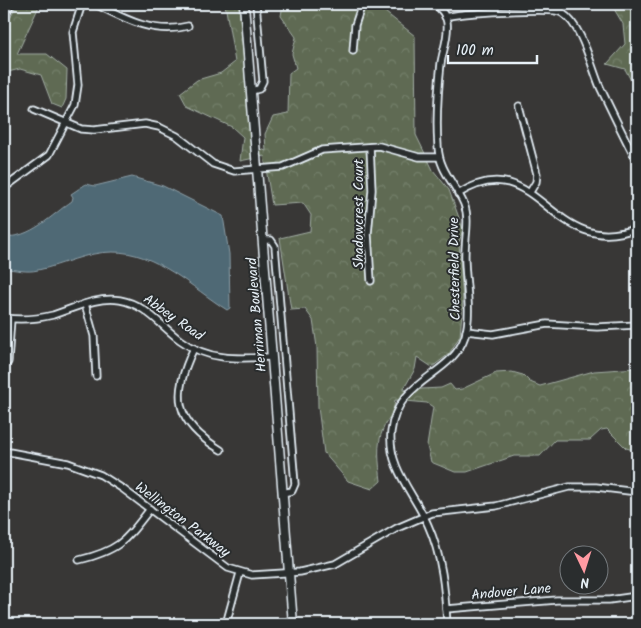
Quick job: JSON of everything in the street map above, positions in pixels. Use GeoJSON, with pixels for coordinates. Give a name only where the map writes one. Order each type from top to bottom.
{"type":"FeatureCollection","features":[{"type":"Feature","properties":{"kind":"highway"},"geometry":{"type":"LineString","coordinates":[[4,12],[8,4]]}},
{"type":"Feature","properties":{"kind":"street"},"geometry":{"type":"LineString","coordinates":[[4,188],[43,161],[56,145],[75,105],[78,92],[73,32],[82,4]]}},
{"type":"Feature","properties":{"kind":"street"},"geometry":{"type":"LineString","coordinates":[[95,4],[123,18],[154,28],[173,30],[188,26]]}},
{"type":"Feature","properties":{"kind":"street","name":"Herriman Boulevard"},"geometry":{"type":"LineString","coordinates":[[244,4],[293,624]]}},
{"type":"Feature","properties":{"kind":"street"},"geometry":{"type":"LineString","coordinates":[[251,91],[259,89],[263,81],[256,4]]}},
{"type":"Feature","properties":{"kind":"street"},"geometry":{"type":"LineString","coordinates":[[353,51],[355,25],[362,4]]}},
{"type":"Feature","properties":{"kind":"street"},"geometry":{"type":"LineString","coordinates":[[435,4],[445,17],[465,12],[490,14],[551,9],[562,12]]}},
{"type":"Feature","properties":{"kind":"street"},"geometry":{"type":"LineString","coordinates":[[561,4],[562,12],[577,30],[621,132],[637,162]]}},
{"type":"Feature","properties":{"kind":"street","name":"Chesterfield Drive"},"geometry":{"type":"LineString","coordinates":[[445,17],[447,33],[441,67],[439,157],[447,178],[464,204],[467,220],[465,252],[466,331],[462,344],[452,357],[410,390],[401,402],[393,424],[391,447],[395,465],[423,516],[440,559],[447,624]]}},
{"type":"Feature","properties":{"kind":"street"},"geometry":{"type":"LineString","coordinates":[[519,106],[537,174],[530,192]]}},
{"type":"Feature","properties":{"kind":"street"},"geometry":{"type":"LineString","coordinates":[[34,109],[81,129],[94,130],[136,124],[152,125],[166,129],[213,164],[234,171],[287,166],[317,151],[384,146],[420,157],[439,157]]}},
{"type":"Feature","properties":{"kind":"street","name":"Shadowcrest Court"},"geometry":{"type":"LineString","coordinates":[[370,147],[372,190],[368,234],[371,281]]}},
{"type":"Feature","properties":{"kind":"street"},"geometry":{"type":"LineString","coordinates":[[458,194],[481,182],[509,181],[530,192],[559,217],[580,228],[613,234],[637,228]]}},
{"type":"Feature","properties":{"kind":"street"},"geometry":{"type":"LineString","coordinates":[[263,240],[271,240],[275,246],[289,417],[294,488],[289,493],[282,493]]}},
{"type":"Feature","properties":{"kind":"street","name":"Abbey Road"},"geometry":{"type":"LineString","coordinates":[[4,318],[51,315],[107,299],[130,302],[147,312],[194,348],[211,356],[230,359],[272,357]]}},
{"type":"Feature","properties":{"kind":"street"},"geometry":{"type":"LineString","coordinates":[[85,304],[94,336],[96,376]]}},
{"type":"Feature","properties":{"kind":"street"},"geometry":{"type":"LineString","coordinates":[[8,362],[11,319]]}},
{"type":"Feature","properties":{"kind":"street"},"geometry":{"type":"LineString","coordinates":[[466,331],[493,334],[547,324],[597,327],[637,325]]}},
{"type":"Feature","properties":{"kind":"street"},"geometry":{"type":"LineString","coordinates":[[194,348],[181,379],[180,401],[192,428],[204,440],[221,450]]}},
{"type":"Feature","properties":{"kind":"street","name":"Wellington Parkway"},"geometry":{"type":"LineString","coordinates":[[4,451],[87,468],[112,481],[228,568],[240,573],[258,575],[312,570],[336,564],[423,516],[441,511],[496,506],[569,487],[588,486],[637,492]]}},
{"type":"Feature","properties":{"kind":"street"},"geometry":{"type":"LineString","coordinates":[[79,560],[104,553],[123,543],[150,509]]}},
{"type":"Feature","properties":{"kind":"street"},"geometry":{"type":"LineString","coordinates":[[226,624],[240,573]]}},
{"type":"Feature","properties":{"kind":"street","name":"Andover Lane"},"geometry":{"type":"LineString","coordinates":[[446,609],[557,600],[609,600],[637,596]]}},
{"type":"Feature","properties":{"kind":"green space"},"geometry":{"type":"Polygon","coordinates":[[[17,4],[40,4],[17,54],[47,54],[67,70],[66,99],[62,108],[52,104],[41,75],[20,69],[4,73],[4,29],[17,4]]]}},
{"type":"Feature","properties":{"kind":"green space"},"geometry":{"type":"Polygon","coordinates":[[[225,4],[239,4],[251,145],[266,151],[265,134],[273,117],[288,114],[289,73],[296,68],[292,54],[296,37],[281,16],[283,4],[375,4],[415,36],[416,135],[433,170],[449,190],[463,229],[459,242],[463,301],[460,336],[449,354],[432,367],[417,357],[415,369],[403,390],[441,388],[450,384],[455,390],[462,389],[496,373],[512,372],[523,375],[530,382],[540,386],[594,371],[637,368],[637,451],[626,448],[607,429],[601,430],[590,440],[555,440],[540,456],[514,456],[467,472],[455,472],[431,462],[427,446],[433,407],[427,403],[395,400],[392,413],[379,441],[381,481],[372,489],[348,481],[324,453],[318,407],[317,347],[313,320],[305,309],[291,310],[280,238],[310,231],[311,215],[303,203],[272,205],[264,156],[240,161],[243,137],[232,127],[187,106],[180,93],[197,80],[221,73],[235,62],[225,4]]]}},
{"type":"Feature","properties":{"kind":"green space"},"geometry":{"type":"Polygon","coordinates":[[[611,4],[637,4],[637,92],[625,69],[607,64],[625,44],[623,24],[611,4]]]}},
{"type":"Feature","properties":{"kind":"water"},"geometry":{"type":"Polygon","coordinates":[[[132,177],[163,186],[223,216],[229,254],[230,308],[227,310],[173,272],[144,258],[128,253],[93,254],[34,271],[4,269],[4,236],[22,234],[40,225],[72,201],[73,197],[71,194],[86,184],[95,186],[132,177]]]}}]}
